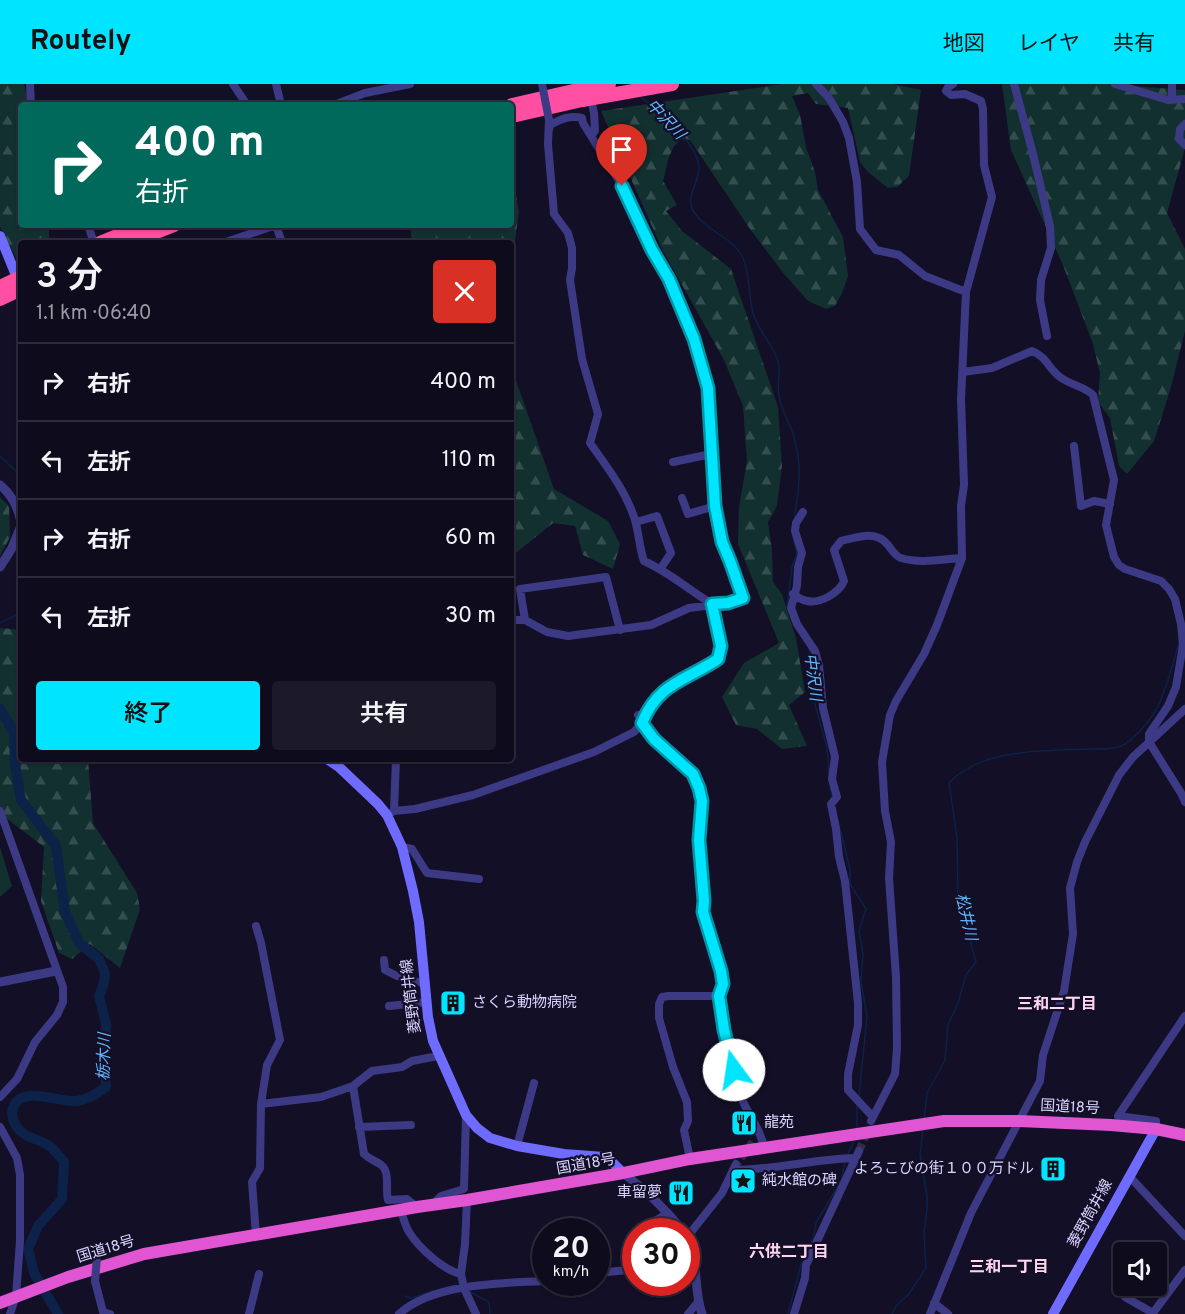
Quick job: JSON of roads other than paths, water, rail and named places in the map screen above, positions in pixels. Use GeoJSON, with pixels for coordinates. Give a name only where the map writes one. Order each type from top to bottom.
{"type":"FeatureCollection","features":[{"type":"Feature","properties":{"kind":"highway"},"geometry":{"type":"LineString","coordinates":[[514,105],[609,84]]}},
{"type":"Feature","properties":{"kind":"highway"},"geometry":{"type":"LineString","coordinates":[[514,115],[582,91],[672,84]]}},
{"type":"Feature","properties":{"kind":"highway"},"geometry":{"type":"LineString","coordinates":[[107,240],[137,228]]}},
{"type":"Feature","properties":{"kind":"highway"},"geometry":{"type":"LineString","coordinates":[[136,240],[166,228]]}},
{"type":"Feature","properties":{"kind":"highway"},"geometry":{"type":"LineString","coordinates":[[0,287],[18,278]]}},
{"type":"Feature","properties":{"kind":"highway"},"geometry":{"type":"LineString","coordinates":[[0,299],[18,290]]}},
{"type":"Feature","properties":{"kind":"highway","name":"国道18号"},"geometry":{"type":"LineString","coordinates":[[0,1303],[68,1276],[144,1254],[623,1173],[759,1144],[944,1121],[1019,1121],[1156,1129],[1185,1136]]}},
{"type":"Feature","properties":{"kind":"main road"},"geometry":{"type":"LineString","coordinates":[[0,236],[18,281]]}},
{"type":"Feature","properties":{"kind":"main road","name":"菱野筒井線"},"geometry":{"type":"LineString","coordinates":[[331,762],[391,813],[402,847],[419,922],[433,1041],[466,1115],[490,1138],[518,1146],[564,1154],[604,1157],[623,1173]]}},
{"type":"Feature","properties":{"kind":"main road","name":"菱野筒井線"},"geometry":{"type":"LineString","coordinates":[[1053,1314],[1156,1129]]}},
{"type":"Feature","properties":{"kind":"street"},"geometry":{"type":"LineString","coordinates":[[30,84],[31,102]]}},
{"type":"Feature","properties":{"kind":"street"},"geometry":{"type":"LineString","coordinates":[[233,84],[245,102]]}},
{"type":"Feature","properties":{"kind":"street"},"geometry":{"type":"LineString","coordinates":[[276,84],[279,102]]}},
{"type":"Feature","properties":{"kind":"street"},"geometry":{"type":"LineString","coordinates":[[342,102],[365,93],[410,84]]}},
{"type":"Feature","properties":{"kind":"street"},"geometry":{"type":"LineString","coordinates":[[396,762],[391,813],[416,809],[494,788],[594,752],[634,732],[640,719],[656,698],[718,659],[721,646],[712,604],[661,568],[644,561],[639,549],[636,522],[624,493],[590,443],[598,414],[582,359],[570,280],[572,248],[568,233],[554,214],[548,144],[549,120],[542,84]]}},
{"type":"Feature","properties":{"kind":"street"},"geometry":{"type":"LineString","coordinates":[[803,512],[796,523],[795,531],[802,553],[791,608],[812,645],[819,665],[823,708],[835,757],[832,780],[837,798],[831,804],[845,881],[858,1003],[858,1025],[848,1074],[848,1090],[872,1119],[895,1074],[897,1048],[896,977],[889,878],[891,842],[885,811],[882,762],[890,715],[933,635],[962,558],[961,506],[964,485],[961,399],[966,292],[992,196],[984,165],[981,101],[965,94],[951,95],[946,91],[953,84]]}},
{"type":"Feature","properties":{"kind":"street"},"geometry":{"type":"LineString","coordinates":[[1014,84],[1050,226],[1051,248],[1041,280],[1040,300],[1047,336]]}},
{"type":"Feature","properties":{"kind":"street"},"geometry":{"type":"LineString","coordinates":[[1115,84],[1168,100],[1172,91],[1185,99]]}},
{"type":"Feature","properties":{"kind":"street"},"geometry":{"type":"LineString","coordinates":[[816,85],[829,99],[843,122],[849,138],[860,229],[879,251],[899,255],[925,276],[966,292]]}},
{"type":"Feature","properties":{"kind":"street"},"geometry":{"type":"LineString","coordinates":[[582,91],[594,112],[596,130],[591,136]]}},
{"type":"Feature","properties":{"kind":"street"},"geometry":{"type":"LineString","coordinates":[[514,620],[525,620],[547,632],[568,636],[651,625],[689,608],[728,603],[743,598],[722,542],[715,506],[708,388],[694,339],[669,279],[652,250],[622,186],[582,118],[562,118],[550,125],[548,144]]}},
{"type":"Feature","properties":{"kind":"street"},"geometry":{"type":"LineString","coordinates":[[1185,124],[1180,129],[1179,139],[1185,145]]}},
{"type":"Feature","properties":{"kind":"street"},"geometry":{"type":"LineString","coordinates":[[232,240],[267,228]]}},
{"type":"Feature","properties":{"kind":"street"},"geometry":{"type":"LineString","coordinates":[[963,372],[992,368],[1032,351],[1042,355],[1056,374],[1064,380],[1093,395],[1114,480],[1107,531],[1114,557],[1125,569],[1161,581],[1175,599],[1181,624],[1183,645],[1176,687],[1168,706],[1149,734],[1149,742],[1183,792],[1185,802]]}},
{"type":"Feature","properties":{"kind":"street"},"geometry":{"type":"LineString","coordinates":[[1074,446],[1081,506],[1094,501],[1110,504]]}},
{"type":"Feature","properties":{"kind":"street"},"geometry":{"type":"LineString","coordinates":[[673,462],[711,454]]}},
{"type":"Feature","properties":{"kind":"street"},"geometry":{"type":"LineString","coordinates":[[0,485],[8,491],[18,509]]}},
{"type":"Feature","properties":{"kind":"street"},"geometry":{"type":"LineString","coordinates":[[682,498],[687,514],[715,506]]}},
{"type":"Feature","properties":{"kind":"street"},"geometry":{"type":"LineString","coordinates":[[636,522],[657,516],[671,553],[661,568]]}},
{"type":"Feature","properties":{"kind":"street"},"geometry":{"type":"LineString","coordinates":[[0,567],[18,533]]}},
{"type":"Feature","properties":{"kind":"street"},"geometry":{"type":"LineString","coordinates":[[793,594],[805,602],[814,602],[837,591],[844,581],[834,550],[841,541],[875,535],[880,537],[895,555],[911,560],[962,558]]}},
{"type":"Feature","properties":{"kind":"street"},"geometry":{"type":"LineString","coordinates":[[525,620],[520,589],[606,577],[620,630]]}},
{"type":"Feature","properties":{"kind":"street"},"geometry":{"type":"LineString","coordinates":[[930,1314],[971,1213],[1040,1081],[1043,1055],[1064,991],[1073,934],[1070,888],[1077,862],[1119,775],[1133,757],[1185,709]]}},
{"type":"Feature","properties":{"kind":"street"},"geometry":{"type":"LineString","coordinates":[[640,719],[654,739],[693,774],[699,788],[702,801],[699,840],[703,912],[721,971],[723,984],[719,996],[724,1030],[741,1097],[760,1132],[759,1144]]}},
{"type":"Feature","properties":{"kind":"street"},"geometry":{"type":"LineString","coordinates":[[0,811],[63,987],[63,1002],[57,1015],[35,1042],[17,1079],[0,1097]]}},
{"type":"Feature","properties":{"kind":"street"},"geometry":{"type":"LineString","coordinates":[[402,847],[412,849],[427,873],[479,879]]}},
{"type":"Feature","properties":{"kind":"street"},"geometry":{"type":"LineString","coordinates":[[256,926],[280,1036],[267,1065],[261,1104],[260,1168],[252,1182],[256,1235]]}},
{"type":"Feature","properties":{"kind":"street"},"geometry":{"type":"LineString","coordinates":[[384,960],[386,970],[397,976],[425,984]]}},
{"type":"Feature","properties":{"kind":"street"},"geometry":{"type":"LineString","coordinates":[[0,982],[56,971]]}},
{"type":"Feature","properties":{"kind":"street"},"geometry":{"type":"LineString","coordinates":[[690,1159],[684,1130],[688,1121],[687,1102],[673,1067],[659,1018],[659,1004],[662,997],[669,996],[719,996]]}},
{"type":"Feature","properties":{"kind":"street"},"geometry":{"type":"LineString","coordinates":[[389,1006],[427,1002]]}},
{"type":"Feature","properties":{"kind":"street"},"geometry":{"type":"LineString","coordinates":[[1156,1129],[1156,1121],[1118,1116],[1185,1016]]}},
{"type":"Feature","properties":{"kind":"street"},"geometry":{"type":"LineString","coordinates":[[261,1104],[321,1097],[353,1086],[372,1071],[402,1067],[412,1061],[438,1056]]}},
{"type":"Feature","properties":{"kind":"street"},"geometry":{"type":"LineString","coordinates":[[518,1146],[534,1083]]}},
{"type":"Feature","properties":{"kind":"street"},"geometry":{"type":"LineString","coordinates":[[353,1086],[364,1154],[369,1159],[382,1164],[385,1169],[387,1200],[407,1199],[417,1207]]}},
{"type":"Feature","properties":{"kind":"street"},"geometry":{"type":"LineString","coordinates":[[433,1205],[441,1196],[464,1189],[466,1115]]}},
{"type":"Feature","properties":{"kind":"street"},"geometry":{"type":"LineString","coordinates":[[359,1127],[411,1125]]}},
{"type":"Feature","properties":{"kind":"street"},"geometry":{"type":"LineString","coordinates":[[0,1129],[20,1166],[20,1241],[16,1296],[10,1314]]}},
{"type":"Feature","properties":{"kind":"street"},"geometry":{"type":"LineString","coordinates":[[759,1144],[760,1132]]}},
{"type":"Feature","properties":{"kind":"street"},"geometry":{"type":"LineString","coordinates":[[700,1220],[722,1193],[734,1167],[762,1170],[854,1156],[806,1265],[805,1278],[794,1314]]}},
{"type":"Feature","properties":{"kind":"street"},"geometry":{"type":"LineString","coordinates":[[623,1173],[672,1218]]}},
{"type":"Feature","properties":{"kind":"street"},"geometry":{"type":"LineString","coordinates":[[1130,1176],[1185,1236]]}},
{"type":"Feature","properties":{"kind":"street"},"geometry":{"type":"LineString","coordinates":[[466,1200],[465,1244],[461,1274],[464,1288],[476,1314]]}},
{"type":"Feature","properties":{"kind":"street"},"geometry":{"type":"LineString","coordinates":[[401,1210],[408,1231],[415,1239],[442,1265],[450,1271],[461,1274]]}},
{"type":"Feature","properties":{"kind":"street"},"geometry":{"type":"LineString","coordinates":[[660,1218],[668,1213]]}},
{"type":"Feature","properties":{"kind":"street"},"geometry":{"type":"LineString","coordinates":[[97,1257],[95,1281],[100,1308],[103,1312],[110,1314]]}},
{"type":"Feature","properties":{"kind":"street"},"geometry":{"type":"LineString","coordinates":[[1125,1297],[1153,1313],[1185,1270]]}},
{"type":"Feature","properties":{"kind":"street"},"geometry":{"type":"LineString","coordinates":[[249,1314],[259,1274]]}},
{"type":"Feature","properties":{"kind":"street"},"geometry":{"type":"LineString","coordinates":[[399,1314],[425,1297],[464,1288],[532,1282]]}},
{"type":"Feature","properties":{"kind":"street"},"geometry":{"type":"LineString","coordinates":[[697,1296],[702,1314]]}},
{"type":"Feature","properties":{"kind":"street"},"geometry":{"type":"LineString","coordinates":[[688,1314],[698,1302]]}},
{"type":"Feature","properties":{"kind":"street"},"geometry":{"type":"LineString","coordinates":[[934,1304],[948,1314]]}},
{"type":"Feature","properties":{"kind":"waterway","name":"中沢川"},"geometry":{"type":"LineString","coordinates":[[639,96],[676,128],[685,138],[697,159],[699,168],[691,196],[691,207],[694,212],[705,225],[733,244],[743,258],[754,316],[778,361],[780,401],[796,445],[799,477],[794,520]]}},
{"type":"Feature","properties":{"kind":"waterway","name":"栃木川"},"geometry":{"type":"LineString","coordinates":[[0,456],[18,473]]}},
{"type":"Feature","properties":{"kind":"waterway","name":"中沢川"},"geometry":{"type":"LineString","coordinates":[[787,608],[792,567],[797,554],[793,537]]}},
{"type":"Feature","properties":{"kind":"waterway","name":"栃木川"},"geometry":{"type":"LineString","coordinates":[[0,623],[18,614]]}},
{"type":"Feature","properties":{"kind":"waterway","name":"松井川"},"geometry":{"type":"LineString","coordinates":[[924,1119],[927,1093],[945,1060],[948,1025],[958,1003],[966,975],[976,962],[958,897],[957,837],[949,783],[978,763],[996,757],[1034,751],[1110,749],[1131,740],[1149,720],[1160,702],[1180,640]]}},
{"type":"Feature","properties":{"kind":"waterway","name":"中沢川"},"geometry":{"type":"LineString","coordinates":[[809,649],[814,669],[813,698],[827,747],[829,775]]}},
{"type":"Feature","properties":{"kind":"waterway","name":"栃木川"},"geometry":{"type":"LineString","coordinates":[[0,709],[14,733],[15,765],[21,800],[56,846],[65,912],[79,943],[99,959],[105,973],[99,996],[106,1024],[104,1050],[106,1087],[93,1096],[77,1101],[41,1096],[24,1097],[17,1101],[12,1110],[13,1120],[19,1130],[48,1145],[64,1162],[62,1199],[38,1226],[28,1249],[34,1273],[58,1314]]}},
{"type":"Feature","properties":{"kind":"waterway","name":"中沢川"},"geometry":{"type":"LineString","coordinates":[[829,780],[832,796]]}},
{"type":"Feature","properties":{"kind":"waterway","name":"中沢川"},"geometry":{"type":"LineString","coordinates":[[838,821],[850,869],[850,884],[866,909],[859,931],[863,954],[861,982],[867,1017],[859,1096]]}},
{"type":"Feature","properties":{"kind":"waterway","name":"中沢川"},"geometry":{"type":"LineString","coordinates":[[857,1106],[857,1128]]}},
{"type":"Feature","properties":{"kind":"waterway","name":"松井川"},"geometry":{"type":"LineString","coordinates":[[892,1314],[926,1268],[924,1232],[927,1196],[920,1155],[923,1130]]}},
{"type":"Feature","properties":{"kind":"waterway","name":"中沢川"},"geometry":{"type":"LineString","coordinates":[[847,1156],[855,1139]]}},
{"type":"Feature","properties":{"kind":"waterway","name":"中沢川"},"geometry":{"type":"LineString","coordinates":[[788,1314],[802,1261],[814,1236],[816,1223],[842,1179],[845,1160]]}},
{"type":"Feature","properties":{"kind":"waterway"},"geometry":{"type":"LineString","coordinates":[[405,1296],[411,1298],[433,1291]]}},
{"type":"Feature","properties":{"kind":"waterway"},"geometry":{"type":"LineString","coordinates":[[468,1291],[489,1302],[490,1314]]}},
{"type":"Feature","properties":{"kind":"tunnel"},"geometry":{"type":"LineString","coordinates":[[859,1151],[868,1130]]}},
{"type":"Feature","properties":{"kind":"tunnel"},"geometry":{"type":"LineString","coordinates":[[734,1168],[754,1140]]}},
{"type":"Feature","properties":{"kind":"place","name":"さくら動物病院"},"geometry":{"type":"Point","coordinates":[453,1003]}},
{"type":"Feature","properties":{"kind":"place","name":"龍苑"},"geometry":{"type":"Point","coordinates":[744,1123]}},
{"type":"Feature","properties":{"kind":"place","name":"よろこびの街１００万ドル"},"geometry":{"type":"Point","coordinates":[1053,1169]}},
{"type":"Feature","properties":{"kind":"place","name":"純水館の碑"},"geometry":{"type":"Point","coordinates":[743,1181]}},
{"type":"Feature","properties":{"kind":"place","name":"車留夢"},"geometry":{"type":"Point","coordinates":[681,1193]}},
{"type":"Feature","properties":{"kind":"district","name":"三和二丁目"},"geometry":{"type":"Point","coordinates":[1057,1005]}},
{"type":"Feature","properties":{"kind":"district","name":"六供二丁目"},"geometry":{"type":"Point","coordinates":[789,1253]}},
{"type":"Feature","properties":{"kind":"district","name":"三和一丁目"},"geometry":{"type":"Point","coordinates":[1009,1268]}}]}
